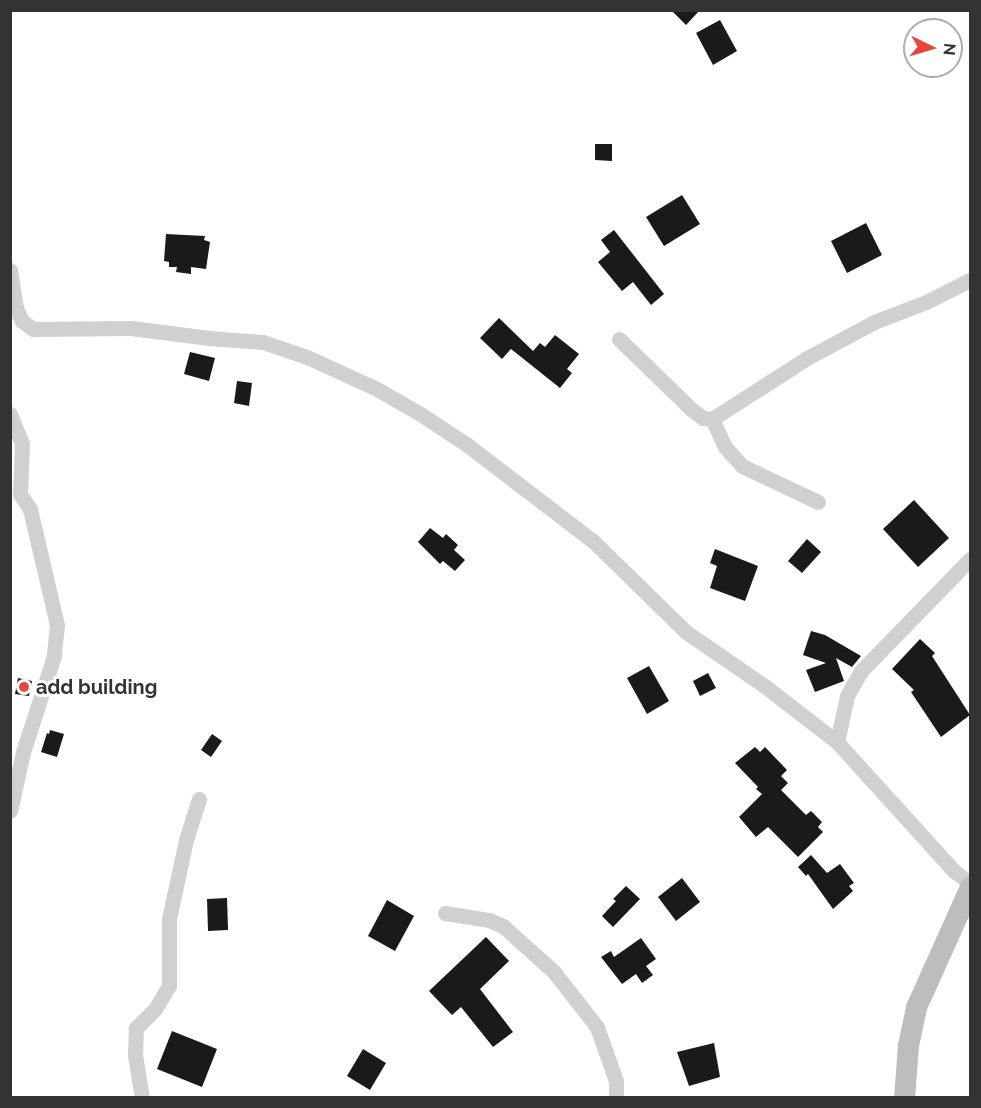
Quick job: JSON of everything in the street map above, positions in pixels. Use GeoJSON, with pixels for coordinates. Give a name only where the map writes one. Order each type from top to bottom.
{"type":"FeatureCollection","features":[{"type":"Feature","properties":{"kind":"street"},"geometry":{"type":"LineString","coordinates":[[10,270],[16,308],[22,321],[33,328],[131,328],[263,342],[308,357],[377,389],[466,444],[593,541],[686,632],[766,687],[837,742],[953,870],[970,885],[916,1007],[908,1045],[904,1098]]}},
{"type":"Feature","properties":{"kind":"street"},"geometry":{"type":"LineString","coordinates":[[620,339],[691,409],[703,418],[712,419],[807,358],[874,322],[926,302],[970,280]]}},
{"type":"Feature","properties":{"kind":"street"},"geometry":{"type":"LineString","coordinates":[[10,414],[22,444],[20,494],[30,509],[57,625],[54,656],[23,752],[10,811]]}},
{"type":"Feature","properties":{"kind":"street"},"geometry":{"type":"LineString","coordinates":[[712,419],[725,447],[742,466],[818,502]]}},
{"type":"Feature","properties":{"kind":"street"},"geometry":{"type":"LineString","coordinates":[[837,742],[847,696],[861,671],[970,559]]}},
{"type":"Feature","properties":{"kind":"street"},"geometry":{"type":"LineString","coordinates":[[142,1098],[135,1055],[136,1028],[155,1009],[169,986],[170,908],[186,840],[199,799]]}},
{"type":"Feature","properties":{"kind":"street"},"geometry":{"type":"LineString","coordinates":[[445,913],[489,920],[503,926],[554,972],[597,1027],[616,1081],[616,1098]]}},
{"type":"Feature","properties":{"kind":"building"},"geometry":{"type":"Polygon","coordinates":[[[671,10],[700,10],[686,25],[671,10]]]}},
{"type":"Feature","properties":{"kind":"building"},"geometry":{"type":"Polygon","coordinates":[[[720,20],[737,51],[713,65],[696,33],[720,20]]]}},
{"type":"Feature","properties":{"kind":"building"},"geometry":{"type":"Polygon","coordinates":[[[595,144],[612,144],[612,161],[595,160],[595,144]]]}},
{"type":"Feature","properties":{"kind":"building"},"geometry":{"type":"Polygon","coordinates":[[[682,195],[700,224],[664,246],[646,217],[682,195]]]}},
{"type":"Feature","properties":{"kind":"building"},"geometry":{"type":"Polygon","coordinates":[[[866,223],[882,255],[847,273],[831,241],[866,223]]]}},
{"type":"Feature","properties":{"kind":"building"},"geometry":{"type":"Polygon","coordinates":[[[614,230],[664,294],[651,305],[633,282],[622,291],[598,262],[610,252],[601,240],[614,230]]]}},
{"type":"Feature","properties":{"kind":"building"},"geometry":{"type":"Polygon","coordinates":[[[166,234],[205,236],[204,240],[210,242],[206,269],[191,267],[191,274],[176,272],[177,267],[169,267],[169,262],[164,261],[166,234]]]}},
{"type":"Feature","properties":{"kind":"building"},"geometry":{"type":"Polygon","coordinates":[[[499,318],[533,351],[540,343],[545,347],[555,335],[579,354],[567,369],[572,373],[560,388],[511,349],[502,359],[480,338],[499,318]]]}},
{"type":"Feature","properties":{"kind":"building"},"geometry":{"type":"Polygon","coordinates":[[[190,352],[215,358],[209,381],[184,374],[190,352]]]}},
{"type":"Feature","properties":{"kind":"building"},"geometry":{"type":"Polygon","coordinates":[[[237,381],[252,383],[249,406],[234,403],[237,381]]]}},
{"type":"Feature","properties":{"kind":"building"},"geometry":{"type":"Polygon","coordinates":[[[914,500],[949,538],[918,567],[883,529],[914,500]]]}},
{"type":"Feature","properties":{"kind":"building"},"geometry":{"type":"Polygon","coordinates":[[[430,528],[443,538],[446,534],[458,545],[454,550],[465,560],[455,571],[443,561],[440,564],[418,542],[430,528]]]}},
{"type":"Feature","properties":{"kind":"building"},"geometry":{"type":"Polygon","coordinates":[[[807,539],[821,552],[802,573],[788,561],[807,539]]]}},
{"type":"Feature","properties":{"kind":"building"},"geometry":{"type":"Polygon","coordinates":[[[715,549],[758,566],[745,601],[710,588],[717,566],[710,563],[715,549]]]}},
{"type":"Feature","properties":{"kind":"building"},"geometry":{"type":"Polygon","coordinates":[[[811,631],[825,635],[861,656],[852,667],[836,658],[844,681],[815,692],[806,670],[826,663],[803,655],[811,631]]]}},
{"type":"Feature","properties":{"kind":"building"},"geometry":{"type":"Polygon","coordinates":[[[920,639],[935,653],[932,656],[970,715],[941,737],[911,692],[914,690],[892,669],[920,639]]]}},
{"type":"Feature","properties":{"kind":"building"},"geometry":{"type":"Polygon","coordinates":[[[649,666],[669,701],[647,714],[627,678],[649,666]]]}},
{"type":"Feature","properties":{"kind":"building"},"geometry":{"type":"Polygon","coordinates":[[[708,673],[716,688],[700,696],[693,681],[708,673]]]}},
{"type":"Feature","properties":{"kind":"building","name":"add building"},"geometry":{"type":"Polygon","coordinates":[[[18,678],[32,681],[29,696],[15,694],[18,678]]]}},
{"type":"Feature","properties":{"kind":"building"},"geometry":{"type":"Polygon","coordinates":[[[50,730],[64,734],[57,757],[41,752],[50,730]]]}},
{"type":"Feature","properties":{"kind":"building"},"geometry":{"type":"Polygon","coordinates":[[[212,734],[222,741],[211,757],[201,750],[212,734]]]}},
{"type":"Feature","properties":{"kind":"building"},"geometry":{"type":"Polygon","coordinates":[[[755,747],[760,752],[765,747],[787,770],[781,776],[788,783],[781,790],[806,815],[811,811],[822,822],[818,827],[823,832],[798,857],[768,827],[756,837],[739,817],[762,794],[735,763],[755,747]]]}},
{"type":"Feature","properties":{"kind":"building"},"geometry":{"type":"Polygon","coordinates":[[[811,855],[827,873],[840,864],[854,883],[849,886],[853,891],[833,909],[808,874],[806,876],[798,867],[811,855]]]}},
{"type":"Feature","properties":{"kind":"building"},"geometry":{"type":"Polygon","coordinates":[[[682,878],[700,902],[676,921],[658,897],[682,878]]]}},
{"type":"Feature","properties":{"kind":"building"},"geometry":{"type":"Polygon","coordinates":[[[626,886],[640,899],[613,927],[602,916],[616,901],[613,899],[626,886]]]}},
{"type":"Feature","properties":{"kind":"building"},"geometry":{"type":"Polygon","coordinates":[[[227,898],[228,930],[208,931],[207,899],[227,898]]]}},
{"type":"Feature","properties":{"kind":"building"},"geometry":{"type":"Polygon","coordinates":[[[387,900],[414,916],[395,951],[368,936],[387,900]]]}},
{"type":"Feature","properties":{"kind":"building"},"geometry":{"type":"Polygon","coordinates":[[[486,937],[509,961],[480,989],[513,1032],[493,1047],[461,1007],[452,1015],[429,991],[486,937]]]}},
{"type":"Feature","properties":{"kind":"building"},"geometry":{"type":"Polygon","coordinates":[[[641,938],[656,959],[646,966],[653,975],[642,983],[636,974],[622,984],[601,957],[611,951],[614,957],[641,938]]]}},
{"type":"Feature","properties":{"kind":"building"},"geometry":{"type":"Polygon","coordinates":[[[172,1031],[217,1049],[202,1087],[157,1069],[172,1031]]]}},
{"type":"Feature","properties":{"kind":"building"},"geometry":{"type":"Polygon","coordinates":[[[714,1043],[720,1077],[689,1086],[677,1052],[714,1043]]]}},
{"type":"Feature","properties":{"kind":"building"},"geometry":{"type":"Polygon","coordinates":[[[363,1049],[386,1063],[370,1090],[347,1076],[363,1049]]]}},
{"type":"Feature","properties":{"kind":"place","name":"add building"},"geometry":{"type":"Point","coordinates":[24,687]}}]}
